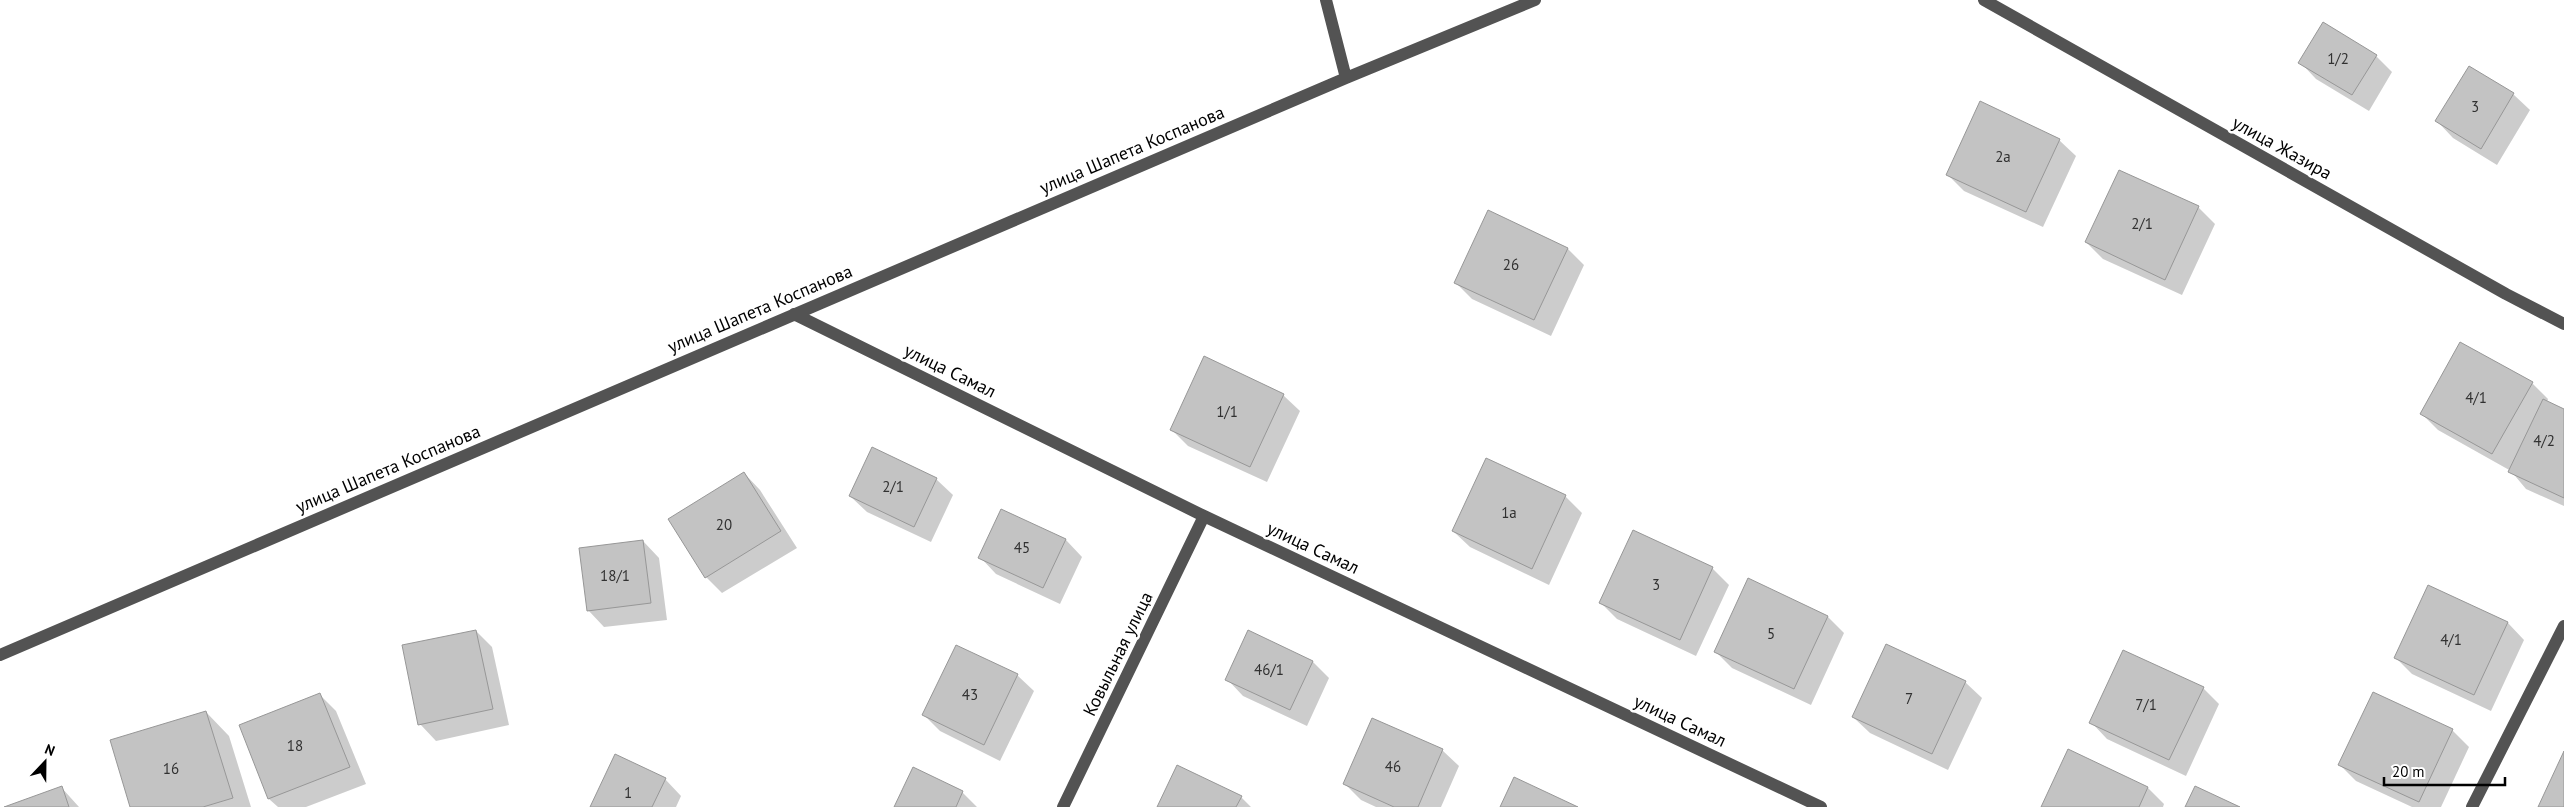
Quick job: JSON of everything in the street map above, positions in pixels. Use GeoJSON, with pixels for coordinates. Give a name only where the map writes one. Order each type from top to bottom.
{"type":"FeatureCollection","features":[{"type":"Feature","properties":{"kind":"street"},"geometry":{"type":"LineString","coordinates":[[1326,0],[1346,78]]}},
{"type":"Feature","properties":{"kind":"street","name":"улица Шапета Коспанова"},"geometry":{"type":"LineString","coordinates":[[0,655],[1346,78],[1535,0]]}},
{"type":"Feature","properties":{"kind":"street","name":"улица Жазира"},"geometry":{"type":"LineString","coordinates":[[1984,0],[2506,294],[2564,324]]}},
{"type":"Feature","properties":{"kind":"street","name":"улица Самал"},"geometry":{"type":"LineString","coordinates":[[794,314],[1204,516],[1821,807]]}},
{"type":"Feature","properties":{"kind":"street","name":"Ковыльная улица"},"geometry":{"type":"LineString","coordinates":[[1063,807],[1204,516]]}},
{"type":"Feature","properties":{"kind":"street"},"geometry":{"type":"LineString","coordinates":[[2472,807],[2564,626]]}},
{"type":"Feature","properties":{"kind":"building"},"geometry":{"type":"Polygon","coordinates":[[[2323,22],[2377,55],[2352,95],[2298,63],[2323,22]]]}},
{"type":"Feature","properties":{"kind":"building"},"geometry":{"type":"Polygon","coordinates":[[[2469,66],[2514,93],[2481,149],[2435,121],[2469,66]]]}},
{"type":"Feature","properties":{"kind":"building"},"geometry":{"type":"Polygon","coordinates":[[[1980,101],[2060,139],[2026,212],[1946,175],[1980,101]]]}},
{"type":"Feature","properties":{"kind":"building"},"geometry":{"type":"Polygon","coordinates":[[[2119,170],[2199,206],[2165,280],[2085,242],[2119,170]]]}},
{"type":"Feature","properties":{"kind":"building"},"geometry":{"type":"Polygon","coordinates":[[[1488,210],[1568,248],[1534,320],[1454,283],[1488,210]]]}},
{"type":"Feature","properties":{"kind":"building"},"geometry":{"type":"Polygon","coordinates":[[[2460,342],[2533,382],[2492,454],[2420,414],[2460,342]]]}},
{"type":"Feature","properties":{"kind":"building"},"geometry":{"type":"Polygon","coordinates":[[[1204,356],[1284,394],[1250,467],[1170,430],[1204,356]]]}},
{"type":"Feature","properties":{"kind":"building"},"geometry":{"type":"Polygon","coordinates":[[[2543,399],[2564,409],[2564,498],[2508,472],[2543,399]]]}},
{"type":"Feature","properties":{"kind":"building"},"geometry":{"type":"Polygon","coordinates":[[[872,447],[937,478],[914,527],[849,496],[872,447]]]}},
{"type":"Feature","properties":{"kind":"building"},"geometry":{"type":"Polygon","coordinates":[[[1486,458],[1566,495],[1532,569],[1452,531],[1486,458]]]}},
{"type":"Feature","properties":{"kind":"building"},"geometry":{"type":"Polygon","coordinates":[[[744,472],[781,531],[705,578],[668,519],[744,472]]]}},
{"type":"Feature","properties":{"kind":"building"},"geometry":{"type":"Polygon","coordinates":[[[1001,509],[1066,539],[1043,588],[978,558],[1001,509]]]}},
{"type":"Feature","properties":{"kind":"building"},"geometry":{"type":"Polygon","coordinates":[[[1633,530],[1713,567],[1680,640],[1599,603],[1633,530]]]}},
{"type":"Feature","properties":{"kind":"building"},"geometry":{"type":"Polygon","coordinates":[[[643,540],[651,603],[587,611],[579,548],[643,540]]]}},
{"type":"Feature","properties":{"kind":"building"},"geometry":{"type":"Polygon","coordinates":[[[1748,578],[1828,616],[1794,689],[1714,652],[1748,578]]]}},
{"type":"Feature","properties":{"kind":"building"},"geometry":{"type":"Polygon","coordinates":[[[2428,585],[2508,622],[2474,695],[2394,658],[2428,585]]]}},
{"type":"Feature","properties":{"kind":"building"},"geometry":{"type":"Polygon","coordinates":[[[476,630],[493,709],[418,725],[402,645],[476,630]]]}},
{"type":"Feature","properties":{"kind":"building"},"geometry":{"type":"Polygon","coordinates":[[[1248,630],[1313,661],[1290,710],[1225,680],[1248,630]]]}},
{"type":"Feature","properties":{"kind":"building"},"geometry":{"type":"Polygon","coordinates":[[[1886,644],[1966,681],[1932,754],[1852,717],[1886,644]]]}},
{"type":"Feature","properties":{"kind":"building"},"geometry":{"type":"Polygon","coordinates":[[[956,645],[1018,674],[984,745],[922,715],[956,645]]]}},
{"type":"Feature","properties":{"kind":"building"},"geometry":{"type":"Polygon","coordinates":[[[2123,650],[2204,687],[2169,760],[2089,723],[2123,650]]]}},
{"type":"Feature","properties":{"kind":"building"},"geometry":{"type":"Polygon","coordinates":[[[2373,692],[2453,729],[2419,802],[2338,765],[2373,692]]]}},
{"type":"Feature","properties":{"kind":"building"},"geometry":{"type":"Polygon","coordinates":[[[320,693],[350,767],[268,799],[239,725],[320,693]]]}},
{"type":"Feature","properties":{"kind":"building"},"geometry":{"type":"Polygon","coordinates":[[[206,711],[233,798],[203,807],[130,807],[110,740],[206,711]]]}},
{"type":"Feature","properties":{"kind":"building"},"geometry":{"type":"Polygon","coordinates":[[[1372,718],[1443,749],[1418,807],[1394,807],[1343,784],[1372,718]]]}},
{"type":"Feature","properties":{"kind":"building"},"geometry":{"type":"Polygon","coordinates":[[[2068,749],[2148,787],[2139,807],[2041,807],[2068,749]]]}},
{"type":"Feature","properties":{"kind":"building"},"geometry":{"type":"Polygon","coordinates":[[[2564,751],[2564,807],[2538,807],[2564,751]]]}},
{"type":"Feature","properties":{"kind":"building"},"geometry":{"type":"Polygon","coordinates":[[[615,754],[666,778],[652,807],[590,807],[615,754]]]}},
{"type":"Feature","properties":{"kind":"building"},"geometry":{"type":"Polygon","coordinates":[[[1177,765],[1242,796],[1236,807],[1157,807],[1177,765]]]}},
{"type":"Feature","properties":{"kind":"building"},"geometry":{"type":"Polygon","coordinates":[[[913,767],[963,791],[956,807],[894,807],[913,767]]]}},
{"type":"Feature","properties":{"kind":"building"},"geometry":{"type":"Polygon","coordinates":[[[1514,777],[1578,807],[1500,807],[1514,777]]]}},
{"type":"Feature","properties":{"kind":"building"},"geometry":{"type":"Polygon","coordinates":[[[62,786],[69,807],[4,807],[62,786]]]}},
{"type":"Feature","properties":{"kind":"building"},"geometry":{"type":"Polygon","coordinates":[[[2195,786],[2240,807],[2185,807],[2195,786]]]}}]}
